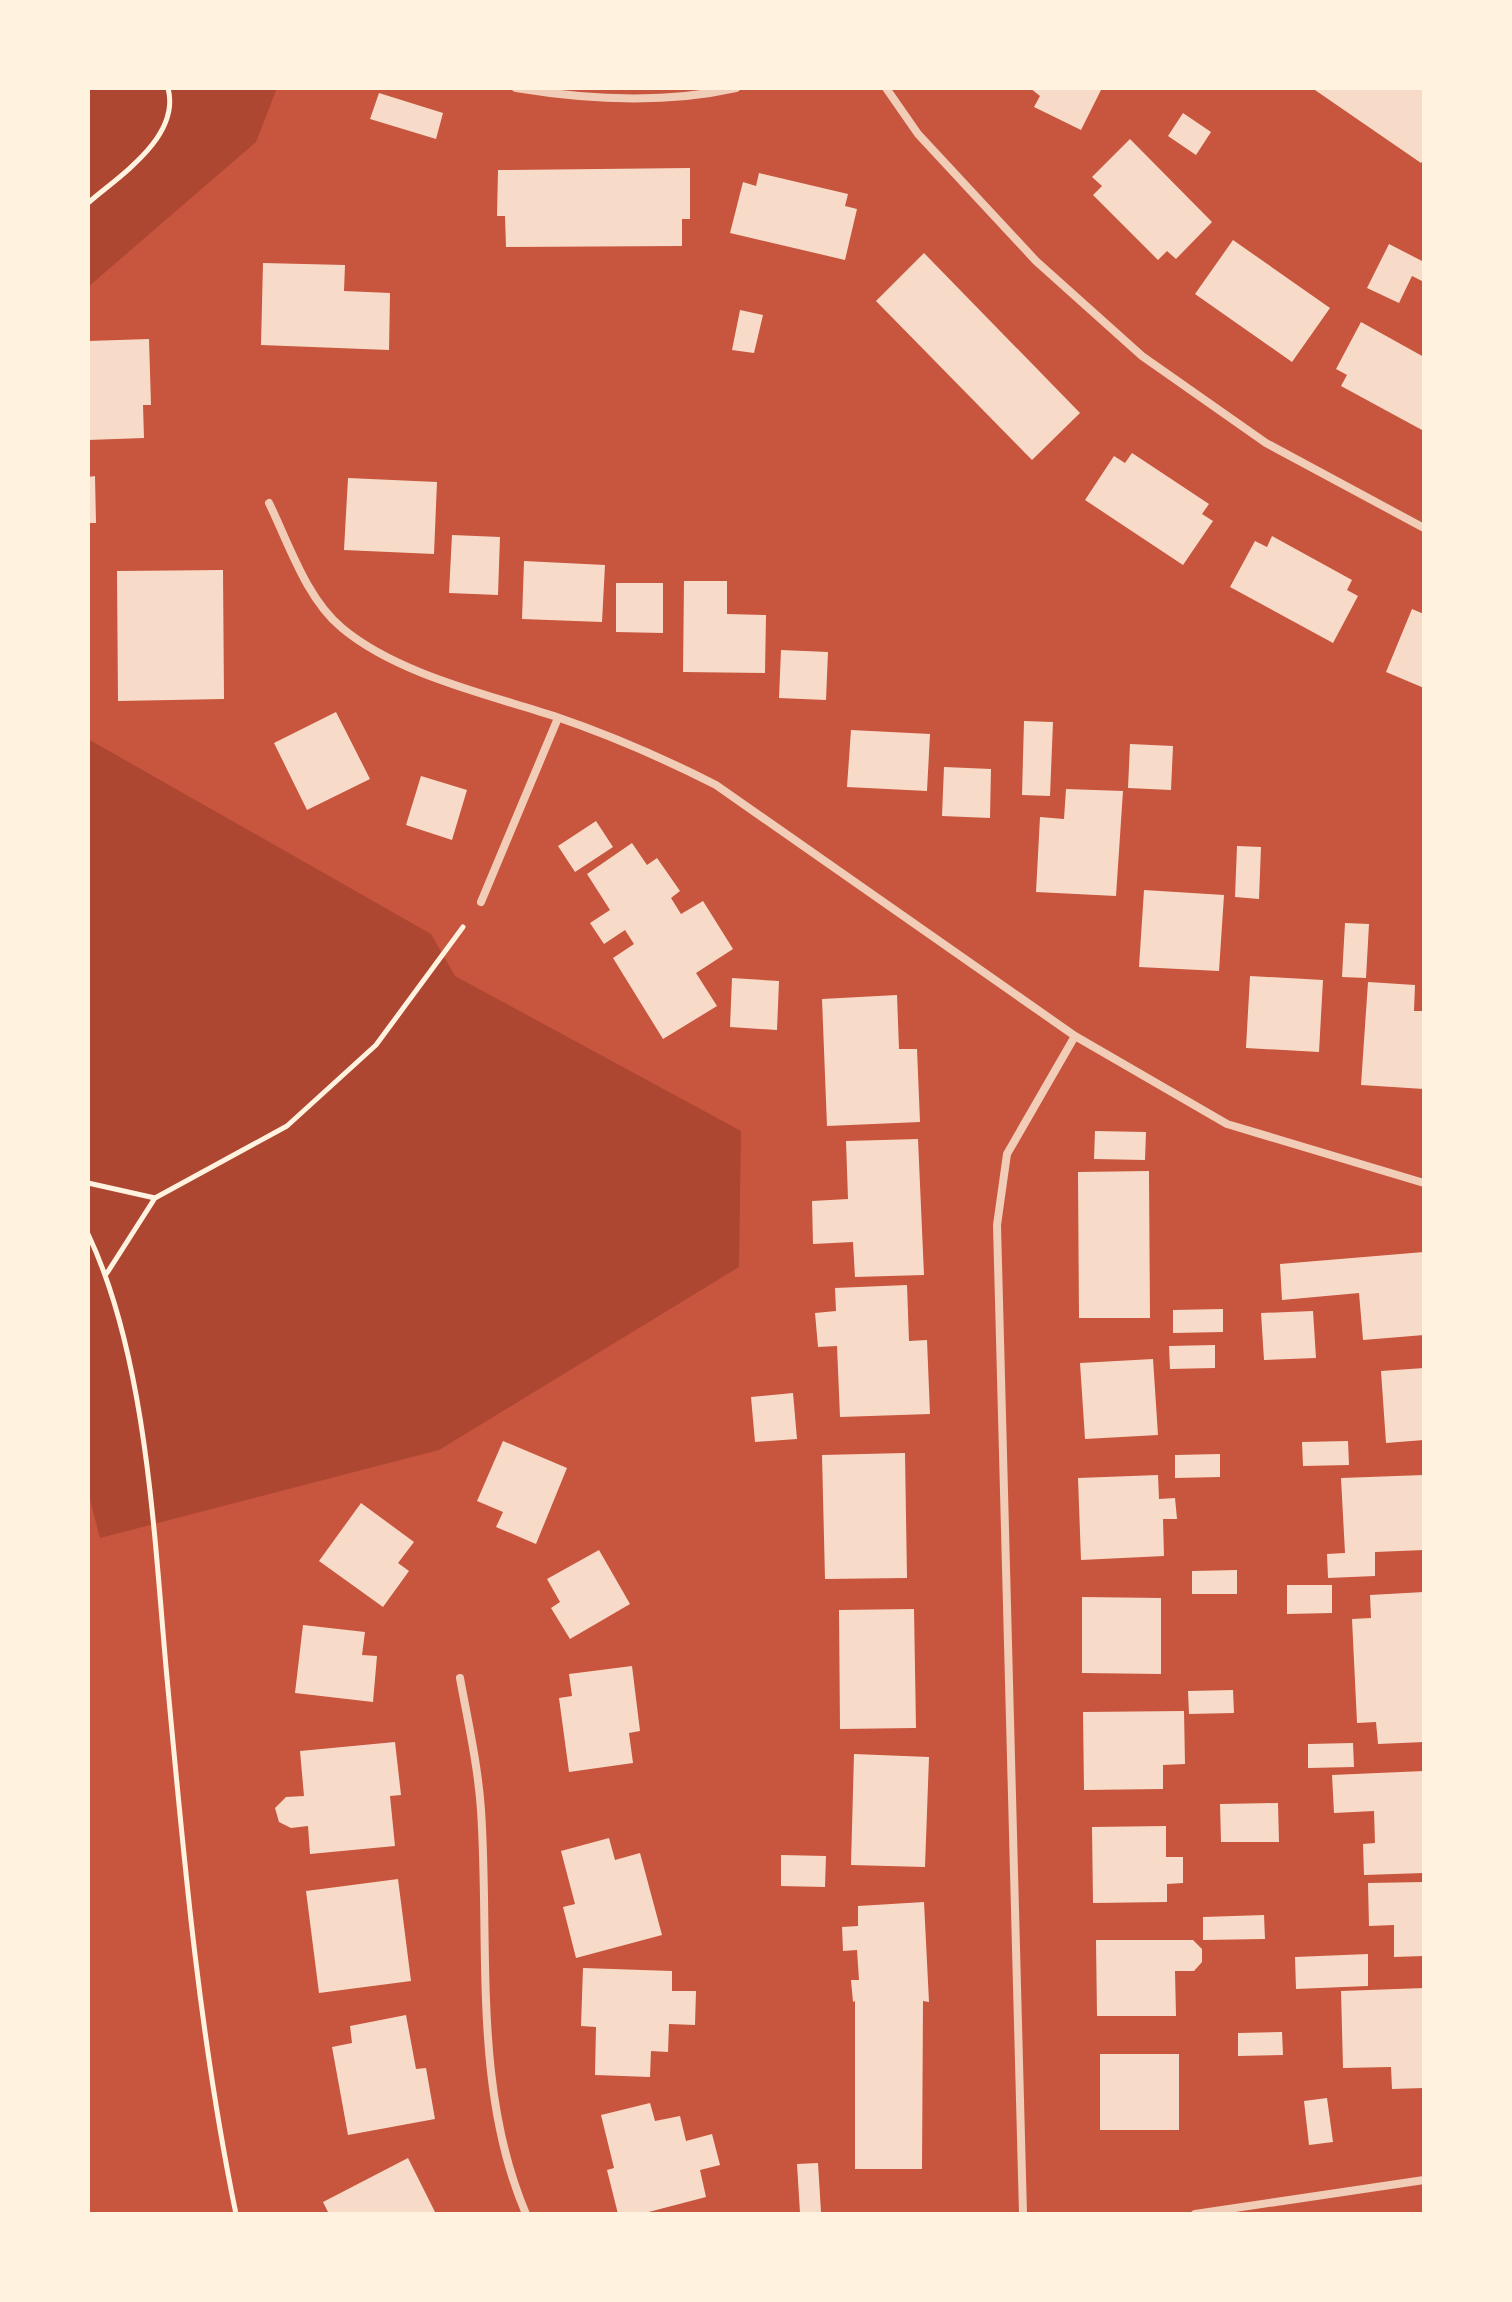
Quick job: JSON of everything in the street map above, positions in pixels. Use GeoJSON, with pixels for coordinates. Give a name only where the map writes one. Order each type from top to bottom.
{"type":"FeatureCollection","features":[{"type":"Feature","properties":{"kind":"street"},"geometry":{"type":"LineString","coordinates":[[516,88],[564,96],[667,99],[736,88]]}},
{"type":"Feature","properties":{"kind":"street"},"geometry":{"type":"LineString","coordinates":[[886,88],[918,134],[1036,261],[1142,356],[1266,443],[1424,528]]}},
{"type":"Feature","properties":{"kind":"street"},"geometry":{"type":"LineString","coordinates":[[269,503],[317,601],[341,628],[379,653],[652,752],[716,785],[1075,1036],[1227,1124],[1424,1183]]}},
{"type":"Feature","properties":{"kind":"street"},"geometry":{"type":"LineString","coordinates":[[481,902],[558,718]]}},
{"type":"Feature","properties":{"kind":"street"},"geometry":{"type":"LineString","coordinates":[[1023,2214],[997,1225],[1007,1154],[1075,1036]]}},
{"type":"Feature","properties":{"kind":"street"},"geometry":{"type":"LineString","coordinates":[[460,1678],[482,1814],[482,1928],[488,2036],[503,2145],[526,2214]]}},
{"type":"Feature","properties":{"kind":"street"},"geometry":{"type":"LineString","coordinates":[[1195,2214],[1424,2180]]}},
{"type":"Feature","properties":{"kind":"path"},"geometry":{"type":"LineString","coordinates":[[88,203],[141,157],[161,132],[171,99],[168,88]]}},
{"type":"Feature","properties":{"kind":"path"},"geometry":{"type":"LineString","coordinates":[[107,1274],[155,1198],[287,1126],[376,1045],[481,902]]}},
{"type":"Feature","properties":{"kind":"path"},"geometry":{"type":"LineString","coordinates":[[88,1183],[155,1198]]}},
{"type":"Feature","properties":{"kind":"path"},"geometry":{"type":"LineString","coordinates":[[88,1234],[107,1274],[128,1360],[151,1507],[172,1739],[211,2082],[236,2214]]}},
{"type":"Feature","properties":{"kind":"shaded area"},"geometry":{"type":"Polygon","coordinates":[[[88,88],[277,88],[256,142],[88,287],[88,88]]]}},
{"type":"Feature","properties":{"kind":"shaded area"},"geometry":{"type":"Polygon","coordinates":[[[88,739],[431,934],[455,976],[741,1131],[739,1267],[439,1450],[100,1538],[88,1492],[88,739]]]}},
{"type":"Feature","properties":{"kind":"building"},"geometry":{"type":"Polygon","coordinates":[[[1030,88],[1102,88],[1081,130],[1034,107],[1040,96],[1030,88]]]}},
{"type":"Feature","properties":{"kind":"building"},"geometry":{"type":"Polygon","coordinates":[[[1312,88],[1424,88],[1424,159],[1421,163],[1312,88]]]}},
{"type":"Feature","properties":{"kind":"building"},"geometry":{"type":"Polygon","coordinates":[[[379,93],[443,113],[436,139],[370,119],[379,93]]]}},
{"type":"Feature","properties":{"kind":"building"},"geometry":{"type":"Polygon","coordinates":[[[1183,113],[1211,132],[1196,155],[1168,136],[1183,113]]]}},
{"type":"Feature","properties":{"kind":"building"},"geometry":{"type":"Polygon","coordinates":[[[1130,139],[1212,222],[1176,259],[1167,251],[1158,260],[1093,195],[1102,186],[1092,177],[1130,139]]]}},
{"type":"Feature","properties":{"kind":"building"},"geometry":{"type":"Polygon","coordinates":[[[690,168],[690,219],[682,219],[682,246],[506,247],[505,216],[497,216],[498,170],[690,168]]]}},
{"type":"Feature","properties":{"kind":"building"},"geometry":{"type":"Polygon","coordinates":[[[759,173],[848,194],[845,206],[857,209],[845,260],[730,233],[743,182],[756,186],[759,173]]]}},
{"type":"Feature","properties":{"kind":"building"},"geometry":{"type":"Polygon","coordinates":[[[1233,240],[1330,308],[1292,362],[1195,294],[1233,240]]]}},
{"type":"Feature","properties":{"kind":"building"},"geometry":{"type":"Polygon","coordinates":[[[1389,244],[1424,262],[1424,282],[1412,276],[1399,303],[1367,288],[1389,244]]]}},
{"type":"Feature","properties":{"kind":"building"},"geometry":{"type":"Polygon","coordinates":[[[924,253],[1080,413],[1032,460],[876,301],[924,253]]]}},
{"type":"Feature","properties":{"kind":"building"},"geometry":{"type":"Polygon","coordinates":[[[263,263],[345,265],[344,291],[390,293],[389,350],[261,345],[263,263]]]}},
{"type":"Feature","properties":{"kind":"building"},"geometry":{"type":"Polygon","coordinates":[[[740,310],[763,315],[754,353],[732,350],[740,310]]]}},
{"type":"Feature","properties":{"kind":"building"},"geometry":{"type":"Polygon","coordinates":[[[1361,322],[1424,357],[1422,430],[1341,386],[1347,375],[1336,369],[1361,322]]]}},
{"type":"Feature","properties":{"kind":"building"},"geometry":{"type":"Polygon","coordinates":[[[149,339],[151,405],[143,405],[144,438],[88,440],[88,341],[149,339]]]}},
{"type":"Feature","properties":{"kind":"building"},"geometry":{"type":"Polygon","coordinates":[[[1132,453],[1209,504],[1202,514],[1213,521],[1183,565],[1085,500],[1114,456],[1125,463],[1132,453]]]}},
{"type":"Feature","properties":{"kind":"building"},"geometry":{"type":"Polygon","coordinates":[[[95,476],[96,523],[88,523],[88,477],[95,476]]]}},
{"type":"Feature","properties":{"kind":"building"},"geometry":{"type":"Polygon","coordinates":[[[348,478],[437,482],[434,554],[344,550],[348,478]]]}},
{"type":"Feature","properties":{"kind":"building"},"geometry":{"type":"Polygon","coordinates":[[[452,535],[500,537],[498,595],[449,593],[452,535]]]}},
{"type":"Feature","properties":{"kind":"building"},"geometry":{"type":"Polygon","coordinates":[[[1272,536],[1352,580],[1347,590],[1358,596],[1333,643],[1230,587],[1255,541],[1267,547],[1272,536]]]}},
{"type":"Feature","properties":{"kind":"building"},"geometry":{"type":"Polygon","coordinates":[[[524,561],[605,565],[602,622],[522,619],[524,561]]]}},
{"type":"Feature","properties":{"kind":"building"},"geometry":{"type":"Polygon","coordinates":[[[223,570],[224,699],[118,701],[117,571],[223,570]]]}},
{"type":"Feature","properties":{"kind":"building"},"geometry":{"type":"Polygon","coordinates":[[[684,581],[727,581],[727,614],[766,615],[765,673],[683,672],[684,581]]]}},
{"type":"Feature","properties":{"kind":"building"},"geometry":{"type":"Polygon","coordinates":[[[616,583],[663,583],[663,633],[616,632],[616,583]]]}},
{"type":"Feature","properties":{"kind":"building"},"geometry":{"type":"Polygon","coordinates":[[[1412,609],[1424,614],[1424,688],[1386,672],[1412,609]]]}},
{"type":"Feature","properties":{"kind":"building"},"geometry":{"type":"Polygon","coordinates":[[[781,650],[828,652],[826,700],[779,698],[781,650]]]}},
{"type":"Feature","properties":{"kind":"building"},"geometry":{"type":"Polygon","coordinates":[[[336,712],[370,779],[307,810],[274,743],[336,712]]]}},
{"type":"Feature","properties":{"kind":"building"},"geometry":{"type":"Polygon","coordinates":[[[1024,721],[1053,722],[1050,796],[1022,795],[1024,721]]]}},
{"type":"Feature","properties":{"kind":"building"},"geometry":{"type":"Polygon","coordinates":[[[851,730],[930,734],[927,791],[847,787],[851,730]]]}},
{"type":"Feature","properties":{"kind":"building"},"geometry":{"type":"Polygon","coordinates":[[[1130,744],[1173,746],[1171,790],[1128,788],[1130,744]]]}},
{"type":"Feature","properties":{"kind":"building"},"geometry":{"type":"Polygon","coordinates":[[[944,767],[991,769],[990,818],[942,816],[944,767]]]}},
{"type":"Feature","properties":{"kind":"building"},"geometry":{"type":"Polygon","coordinates":[[[421,776],[467,790],[452,840],[406,825],[421,776]]]}},
{"type":"Feature","properties":{"kind":"building"},"geometry":{"type":"Polygon","coordinates":[[[1066,789],[1123,791],[1116,896],[1036,892],[1040,817],[1064,819],[1066,789]]]}},
{"type":"Feature","properties":{"kind":"building"},"geometry":{"type":"Polygon","coordinates":[[[596,821],[613,847],[575,872],[558,846],[596,821]]]}},
{"type":"Feature","properties":{"kind":"building"},"geometry":{"type":"Polygon","coordinates":[[[632,843],[647,865],[657,858],[680,891],[671,898],[681,914],[703,901],[733,949],[696,973],[717,1006],[663,1039],[613,958],[634,944],[625,930],[604,944],[590,923],[610,910],[587,874],[632,843]]]}},
{"type":"Feature","properties":{"kind":"building"},"geometry":{"type":"Polygon","coordinates":[[[1237,846],[1261,847],[1259,899],[1235,897],[1237,846]]]}},
{"type":"Feature","properties":{"kind":"building"},"geometry":{"type":"Polygon","coordinates":[[[1144,890],[1224,895],[1219,971],[1139,967],[1144,890]]]}},
{"type":"Feature","properties":{"kind":"building"},"geometry":{"type":"Polygon","coordinates":[[[1345,923],[1369,924],[1366,978],[1342,977],[1345,923]]]}},
{"type":"Feature","properties":{"kind":"building"},"geometry":{"type":"Polygon","coordinates":[[[1250,976],[1323,980],[1319,1052],[1246,1048],[1250,976]]]}},
{"type":"Feature","properties":{"kind":"building"},"geometry":{"type":"Polygon","coordinates":[[[732,978],[779,981],[777,1030],[730,1027],[732,978]]]}},
{"type":"Feature","properties":{"kind":"building"},"geometry":{"type":"Polygon","coordinates":[[[1368,982],[1415,985],[1414,1011],[1424,1011],[1424,1089],[1361,1085],[1368,982]]]}},
{"type":"Feature","properties":{"kind":"building"},"geometry":{"type":"Polygon","coordinates":[[[897,995],[899,1049],[917,1049],[920,1122],[827,1126],[822,999],[897,995]]]}},
{"type":"Feature","properties":{"kind":"building"},"geometry":{"type":"Polygon","coordinates":[[[1095,1131],[1146,1132],[1145,1160],[1094,1159],[1095,1131]]]}},
{"type":"Feature","properties":{"kind":"building"},"geometry":{"type":"Polygon","coordinates":[[[918,1139],[924,1275],[855,1277],[853,1242],[813,1244],[812,1201],[848,1199],[846,1141],[918,1139]]]}},
{"type":"Feature","properties":{"kind":"building"},"geometry":{"type":"Polygon","coordinates":[[[1149,1171],[1150,1318],[1079,1318],[1078,1172],[1149,1171]]]}},
{"type":"Feature","properties":{"kind":"building"},"geometry":{"type":"Polygon","coordinates":[[[1424,1252],[1424,1335],[1363,1340],[1359,1293],[1282,1300],[1280,1264],[1424,1252]]]}},
{"type":"Feature","properties":{"kind":"building"},"geometry":{"type":"Polygon","coordinates":[[[907,1285],[909,1341],[927,1340],[930,1414],[840,1417],[837,1346],[818,1347],[815,1313],[836,1311],[835,1288],[907,1285]]]}},
{"type":"Feature","properties":{"kind":"building"},"geometry":{"type":"Polygon","coordinates":[[[1223,1309],[1223,1332],[1173,1333],[1173,1310],[1223,1309]]]}},
{"type":"Feature","properties":{"kind":"building"},"geometry":{"type":"Polygon","coordinates":[[[1313,1311],[1316,1358],[1264,1360],[1261,1313],[1313,1311]]]}},
{"type":"Feature","properties":{"kind":"building"},"geometry":{"type":"Polygon","coordinates":[[[1215,1345],[1215,1368],[1170,1369],[1169,1346],[1215,1345]]]}},
{"type":"Feature","properties":{"kind":"building"},"geometry":{"type":"Polygon","coordinates":[[[1153,1359],[1158,1435],[1085,1439],[1080,1363],[1153,1359]]]}},
{"type":"Feature","properties":{"kind":"building"},"geometry":{"type":"Polygon","coordinates":[[[1424,1368],[1424,1440],[1386,1443],[1381,1371],[1424,1368]]]}},
{"type":"Feature","properties":{"kind":"building"},"geometry":{"type":"Polygon","coordinates":[[[793,1393],[797,1439],[755,1442],[751,1397],[793,1393]]]}},
{"type":"Feature","properties":{"kind":"building"},"geometry":{"type":"Polygon","coordinates":[[[503,1441],[567,1468],[536,1544],[496,1527],[503,1512],[477,1501],[503,1441]]]}},
{"type":"Feature","properties":{"kind":"building"},"geometry":{"type":"Polygon","coordinates":[[[1348,1441],[1349,1465],[1303,1466],[1302,1442],[1348,1441]]]}},
{"type":"Feature","properties":{"kind":"building"},"geometry":{"type":"Polygon","coordinates":[[[905,1453],[907,1578],[825,1579],[822,1455],[905,1453]]]}},
{"type":"Feature","properties":{"kind":"building"},"geometry":{"type":"Polygon","coordinates":[[[1220,1454],[1220,1477],[1175,1478],[1175,1455],[1220,1454]]]}},
{"type":"Feature","properties":{"kind":"building"},"geometry":{"type":"Polygon","coordinates":[[[1158,1475],[1159,1499],[1175,1498],[1177,1519],[1163,1519],[1164,1556],[1081,1560],[1078,1478],[1158,1475]]]}},
{"type":"Feature","properties":{"kind":"building"},"geometry":{"type":"Polygon","coordinates":[[[1424,1475],[1424,1550],[1375,1552],[1375,1576],[1328,1578],[1327,1554],[1345,1553],[1341,1478],[1424,1475]]]}},
{"type":"Feature","properties":{"kind":"building"},"geometry":{"type":"Polygon","coordinates":[[[361,1503],[414,1542],[398,1563],[409,1571],[383,1607],[319,1561],[361,1503]]]}},
{"type":"Feature","properties":{"kind":"building"},"geometry":{"type":"Polygon","coordinates":[[[599,1550],[630,1604],[570,1639],[551,1608],[560,1602],[547,1579],[599,1550]]]}},
{"type":"Feature","properties":{"kind":"building"},"geometry":{"type":"Polygon","coordinates":[[[1237,1570],[1237,1594],[1192,1594],[1192,1571],[1237,1570]]]}},
{"type":"Feature","properties":{"kind":"building"},"geometry":{"type":"Polygon","coordinates":[[[1287,1585],[1332,1585],[1332,1613],[1287,1614],[1287,1585]]]}},
{"type":"Feature","properties":{"kind":"building"},"geometry":{"type":"Polygon","coordinates":[[[1424,1592],[1424,1742],[1378,1744],[1376,1722],[1357,1723],[1352,1619],[1371,1618],[1370,1595],[1424,1592]]]}},
{"type":"Feature","properties":{"kind":"building"},"geometry":{"type":"Polygon","coordinates":[[[1082,1597],[1161,1598],[1161,1674],[1082,1673],[1082,1597]]]}},
{"type":"Feature","properties":{"kind":"building"},"geometry":{"type":"Polygon","coordinates":[[[914,1609],[916,1728],[840,1729],[839,1610],[914,1609]]]}},
{"type":"Feature","properties":{"kind":"building"},"geometry":{"type":"Polygon","coordinates":[[[303,1625],[365,1632],[362,1655],[377,1656],[373,1702],[295,1693],[303,1625]]]}},
{"type":"Feature","properties":{"kind":"building"},"geometry":{"type":"Polygon","coordinates":[[[632,1666],[640,1731],[629,1733],[633,1763],[569,1772],[559,1698],[572,1696],[569,1674],[632,1666]]]}},
{"type":"Feature","properties":{"kind":"building"},"geometry":{"type":"Polygon","coordinates":[[[1233,1690],[1234,1713],[1189,1714],[1188,1691],[1233,1690]]]}},
{"type":"Feature","properties":{"kind":"building"},"geometry":{"type":"Polygon","coordinates":[[[1184,1711],[1185,1764],[1163,1765],[1163,1789],[1084,1790],[1083,1712],[1184,1711]]]}},
{"type":"Feature","properties":{"kind":"building"},"geometry":{"type":"Polygon","coordinates":[[[395,1742],[401,1795],[390,1796],[395,1846],[310,1854],[308,1826],[291,1828],[279,1822],[275,1808],[286,1797],[304,1796],[300,1751],[395,1742]]]}},
{"type":"Feature","properties":{"kind":"building"},"geometry":{"type":"Polygon","coordinates":[[[1353,1743],[1354,1767],[1308,1768],[1308,1744],[1353,1743]]]}},
{"type":"Feature","properties":{"kind":"building"},"geometry":{"type":"Polygon","coordinates":[[[854,1754],[929,1757],[925,1867],[851,1865],[854,1754]]]}},
{"type":"Feature","properties":{"kind":"building"},"geometry":{"type":"Polygon","coordinates":[[[1424,1771],[1424,1873],[1364,1875],[1363,1844],[1375,1843],[1374,1811],[1334,1813],[1332,1775],[1424,1771]]]}},
{"type":"Feature","properties":{"kind":"building"},"geometry":{"type":"Polygon","coordinates":[[[1278,1803],[1279,1842],[1221,1842],[1220,1804],[1278,1803]]]}},
{"type":"Feature","properties":{"kind":"building"},"geometry":{"type":"Polygon","coordinates":[[[1166,1826],[1166,1857],[1183,1857],[1183,1883],[1167,1884],[1167,1902],[1093,1903],[1092,1827],[1166,1826]]]}},
{"type":"Feature","properties":{"kind":"building"},"geometry":{"type":"Polygon","coordinates":[[[609,1838],[615,1860],[640,1853],[662,1935],[576,1958],[563,1907],[575,1904],[561,1851],[609,1838]]]}},
{"type":"Feature","properties":{"kind":"building"},"geometry":{"type":"Polygon","coordinates":[[[781,1855],[826,1856],[825,1887],[781,1886],[781,1855]]]}},
{"type":"Feature","properties":{"kind":"building"},"geometry":{"type":"Polygon","coordinates":[[[398,1879],[411,1981],[319,1993],[306,1891],[398,1879]]]}},
{"type":"Feature","properties":{"kind":"building"},"geometry":{"type":"Polygon","coordinates":[[[1424,1882],[1424,1956],[1394,1957],[1394,1925],[1369,1926],[1368,1883],[1424,1882]]]}},
{"type":"Feature","properties":{"kind":"building"},"geometry":{"type":"Polygon","coordinates":[[[924,1902],[929,2002],[923,2001],[922,2169],[855,2169],[855,2001],[851,1980],[859,1980],[857,1950],[843,1951],[842,1927],[858,1926],[858,1906],[924,1902]]]}},
{"type":"Feature","properties":{"kind":"building"},"geometry":{"type":"Polygon","coordinates":[[[1264,1915],[1265,1939],[1203,1940],[1203,1917],[1264,1915]]]}},
{"type":"Feature","properties":{"kind":"building"},"geometry":{"type":"Polygon","coordinates":[[[1096,1940],[1193,1940],[1202,1949],[1202,1962],[1194,1971],[1175,1971],[1176,2016],[1097,2016],[1096,1940]]]}},
{"type":"Feature","properties":{"kind":"building"},"geometry":{"type":"Polygon","coordinates":[[[1368,1954],[1368,1986],[1296,1989],[1295,1957],[1368,1954]]]}},
{"type":"Feature","properties":{"kind":"building"},"geometry":{"type":"Polygon","coordinates":[[[583,1968],[672,1971],[672,1991],[696,1991],[695,2025],[669,2024],[668,2052],[651,2051],[650,2077],[595,2075],[596,2027],[581,2026],[583,1968]]]}},
{"type":"Feature","properties":{"kind":"building"},"geometry":{"type":"Polygon","coordinates":[[[1424,1988],[1424,2088],[1392,2089],[1391,2067],[1343,2068],[1341,1991],[1424,1988]]]}},
{"type":"Feature","properties":{"kind":"building"},"geometry":{"type":"Polygon","coordinates":[[[406,2015],[416,2069],[426,2068],[435,2119],[348,2135],[332,2047],[352,2043],[350,2026],[406,2015]]]}},
{"type":"Feature","properties":{"kind":"building"},"geometry":{"type":"Polygon","coordinates":[[[1282,2032],[1283,2055],[1238,2056],[1238,2033],[1282,2032]]]}},
{"type":"Feature","properties":{"kind":"building"},"geometry":{"type":"Polygon","coordinates":[[[1100,2054],[1179,2054],[1179,2130],[1100,2130],[1100,2054]]]}},
{"type":"Feature","properties":{"kind":"building"},"geometry":{"type":"Polygon","coordinates":[[[1327,2098],[1333,2142],[1309,2145],[1304,2101],[1327,2098]]]}},
{"type":"Feature","properties":{"kind":"building"},"geometry":{"type":"Polygon","coordinates":[[[650,2103],[655,2121],[680,2116],[686,2141],[712,2134],[720,2165],[700,2170],[706,2197],[641,2214],[618,2214],[607,2170],[614,2168],[601,2115],[650,2103]]]}},
{"type":"Feature","properties":{"kind":"building"},"geometry":{"type":"Polygon","coordinates":[[[408,2158],[436,2214],[329,2214],[323,2202],[408,2158]]]}},
{"type":"Feature","properties":{"kind":"building"},"geometry":{"type":"Polygon","coordinates":[[[818,2163],[821,2212],[800,2213],[797,2164],[818,2163]]]}}]}
